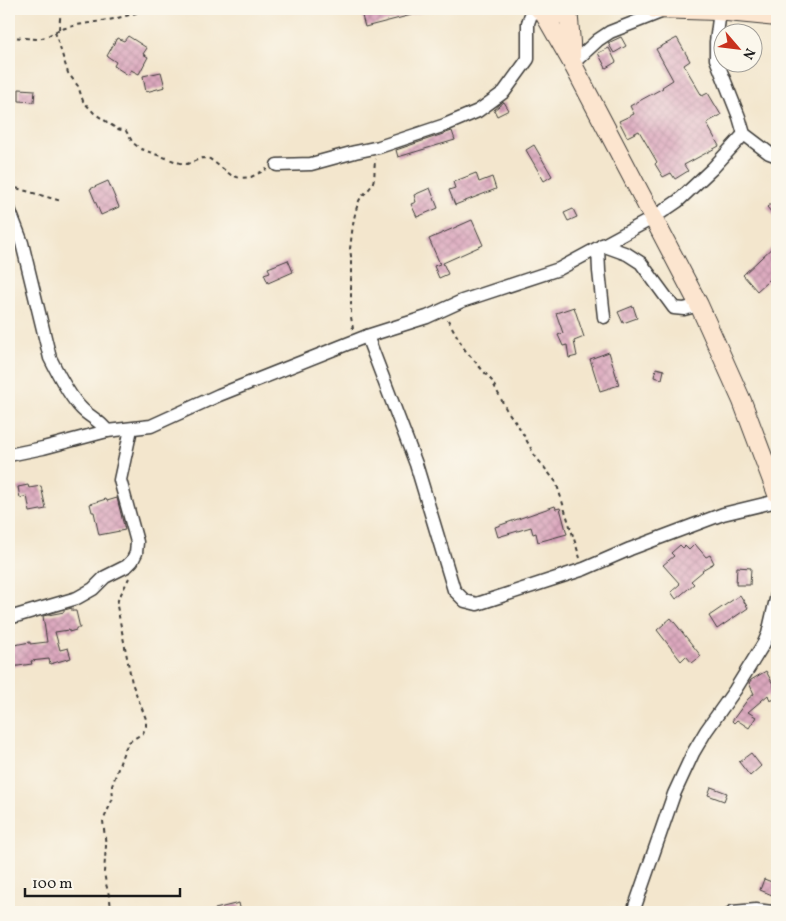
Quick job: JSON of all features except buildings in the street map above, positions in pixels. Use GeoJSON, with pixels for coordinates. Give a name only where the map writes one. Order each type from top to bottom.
{"type":"FeatureCollection","features":[{"type":"Feature","properties":{"kind":"main road"},"geometry":{"type":"LineString","coordinates":[[539,10],[548,15],[559,15],[568,9],[572,62]]}},
{"type":"Feature","properties":{"kind":"main road"},"geometry":{"type":"LineString","coordinates":[[660,9],[727,11],[777,17]]}},
{"type":"Feature","properties":{"kind":"main road"},"geometry":{"type":"LineString","coordinates":[[539,10],[572,62],[699,305],[742,401],[777,494]]}},
{"type":"Feature","properties":{"kind":"street"},"geometry":{"type":"LineString","coordinates":[[572,62],[610,32],[660,9]]}},
{"type":"Feature","properties":{"kind":"street"},"geometry":{"type":"LineString","coordinates":[[277,165],[311,164],[391,144],[438,128],[478,111],[504,92],[528,59],[528,23],[539,10]]}},
{"type":"Feature","properties":{"kind":"street"},"geometry":{"type":"LineString","coordinates":[[727,11],[716,42],[716,59],[744,134],[769,153],[777,156]]}},
{"type":"Feature","properties":{"kind":"street"},"geometry":{"type":"LineString","coordinates":[[9,455],[107,431],[151,426],[219,395],[354,341],[427,317],[443,308],[559,269],[653,218],[678,201],[712,170],[744,134]]}},
{"type":"Feature","properties":{"kind":"street"},"geometry":{"type":"LineString","coordinates":[[9,209],[22,243],[50,358],[79,406],[102,424],[107,431]]}},
{"type":"Feature","properties":{"kind":"street"},"geometry":{"type":"LineString","coordinates":[[600,246],[627,254],[641,263],[674,308],[684,309],[699,305]]}},
{"type":"Feature","properties":{"kind":"street"},"geometry":{"type":"LineString","coordinates":[[600,246],[604,317]]}},
{"type":"Feature","properties":{"kind":"street"},"geometry":{"type":"LineString","coordinates":[[367,336],[416,464],[454,590],[465,601],[476,604],[584,569],[630,549],[724,514],[777,501]]}},
{"type":"Feature","properties":{"kind":"street"},"geometry":{"type":"LineString","coordinates":[[9,618],[77,598],[94,590],[105,576],[127,566],[132,561],[138,542],[120,480],[131,429]]}},
{"type":"Feature","properties":{"kind":"street"},"geometry":{"type":"LineString","coordinates":[[633,912],[671,802],[693,753],[764,643],[768,634],[777,595]]}},
{"type":"Feature","properties":{"kind":"street"},"geometry":{"type":"LineString","coordinates":[[732,912],[756,910],[772,912]]}},
{"type":"Feature","properties":{"kind":"path"},"geometry":{"type":"LineString","coordinates":[[58,30],[61,9]]}},
{"type":"Feature","properties":{"kind":"path"},"geometry":{"type":"LineString","coordinates":[[9,37],[38,39],[58,30],[134,15],[151,9]]}},
{"type":"Feature","properties":{"kind":"path"},"geometry":{"type":"LineString","coordinates":[[55,32],[68,73],[78,86],[83,101],[94,113],[126,131],[133,143],[141,149],[180,163],[187,164],[202,158],[210,159],[231,175],[240,178],[250,177],[277,165]]}},
{"type":"Feature","properties":{"kind":"path"},"geometry":{"type":"LineString","coordinates":[[354,341],[351,317],[350,243],[359,202],[362,195],[373,185],[375,160],[391,144]]}},
{"type":"Feature","properties":{"kind":"path"},"geometry":{"type":"LineString","coordinates":[[9,186],[61,201]]}},
{"type":"Feature","properties":{"kind":"path"},"geometry":{"type":"LineString","coordinates":[[443,308],[465,350],[492,381],[506,410],[535,456],[556,482],[584,569]]}},
{"type":"Feature","properties":{"kind":"path"},"geometry":{"type":"LineString","coordinates":[[111,912],[104,872],[106,846],[104,821],[113,798],[112,786],[124,751],[129,742],[143,733],[147,722],[132,683],[118,606],[121,594],[128,580],[132,561]]}}]}
